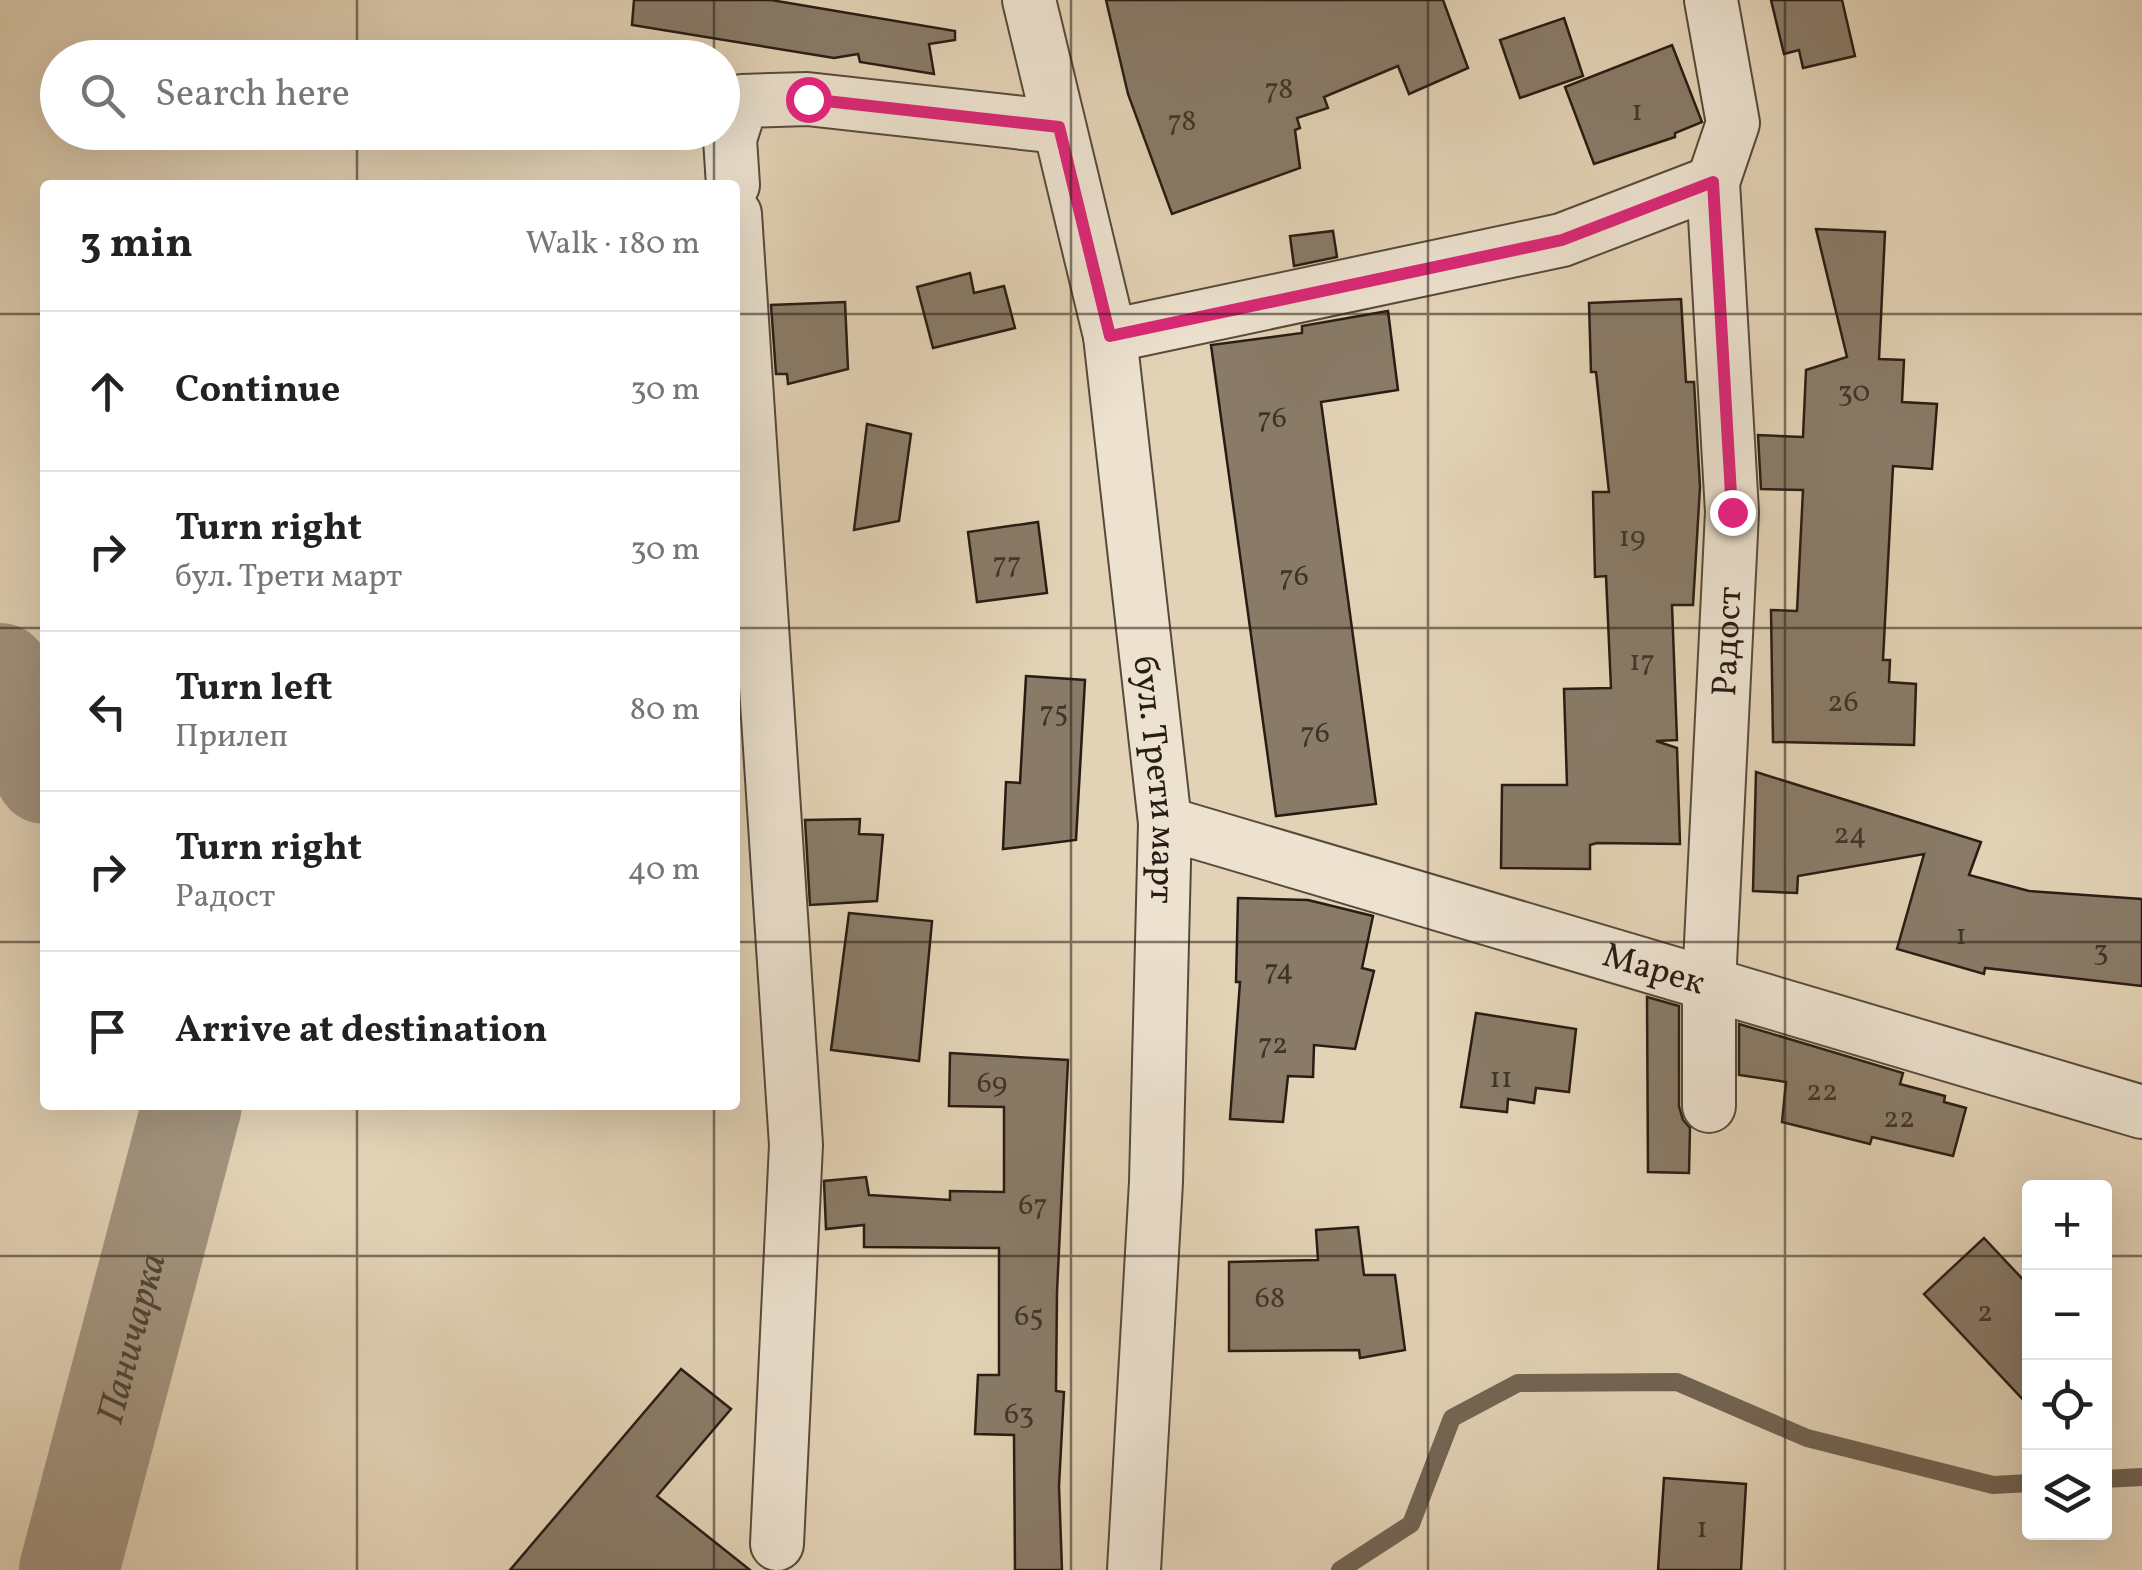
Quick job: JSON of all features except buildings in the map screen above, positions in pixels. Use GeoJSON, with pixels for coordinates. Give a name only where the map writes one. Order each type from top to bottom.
{"type":"FeatureCollection","features":[{"type":"Feature","properties":{"kind":"street","name":"бул. Трети март"},"geometry":{"type":"LineString","coordinates":[[1029,0],[1110,336],[1164,822],[1156,1182],[1134,1570]]}},
{"type":"Feature","properties":{"kind":"street","name":"Радост"},"geometry":{"type":"LineString","coordinates":[[1709,1106],[1709,984],[1732,512],[1713,182],[1733,123],[1711,0]]}},
{"type":"Feature","properties":{"kind":"street"},"geometry":{"type":"LineString","coordinates":[[740,107],[742,101],[808,99],[1059,127]]}},
{"type":"Feature","properties":{"kind":"street"},"geometry":{"type":"LineString","coordinates":[[731,150],[733,180]]}},
{"type":"Feature","properties":{"kind":"street"},"geometry":{"type":"LineString","coordinates":[[1110,336],[1562,240],[1713,182]]}},
{"type":"Feature","properties":{"kind":"street"},"geometry":{"type":"LineString","coordinates":[[740,290],[796,1145],[776,1544]]}},
{"type":"Feature","properties":{"kind":"street","name":"Марек"},"geometry":{"type":"LineString","coordinates":[[1164,822],[2142,1112]]}},
{"type":"Feature","properties":{"kind":"waterway","name":"Паничарка"},"geometry":{"type":"LineString","coordinates":[[0,673],[40,763]]}},
{"type":"Feature","properties":{"kind":"waterway","name":"Паничарка"},"geometry":{"type":"LineString","coordinates":[[69,1570],[191,1110]]}},
{"type":"Feature","properties":{"kind":"waterway"},"geometry":{"type":"LineString","coordinates":[[1340,1570],[1411,1524],[1452,1418],[1518,1383],[1677,1382],[1807,1438],[1993,1485],[2022,1483]]}},
{"type":"Feature","properties":{"kind":"waterway"},"geometry":{"type":"LineString","coordinates":[[2112,1479],[2142,1477]]}},
{"type":"Feature","properties":{"kind":"route"},"geometry":{"type":"LineString","coordinates":[[808,99],[1059,127],[1110,336],[1562,240],[1713,182],[1732,512]]}}]}
